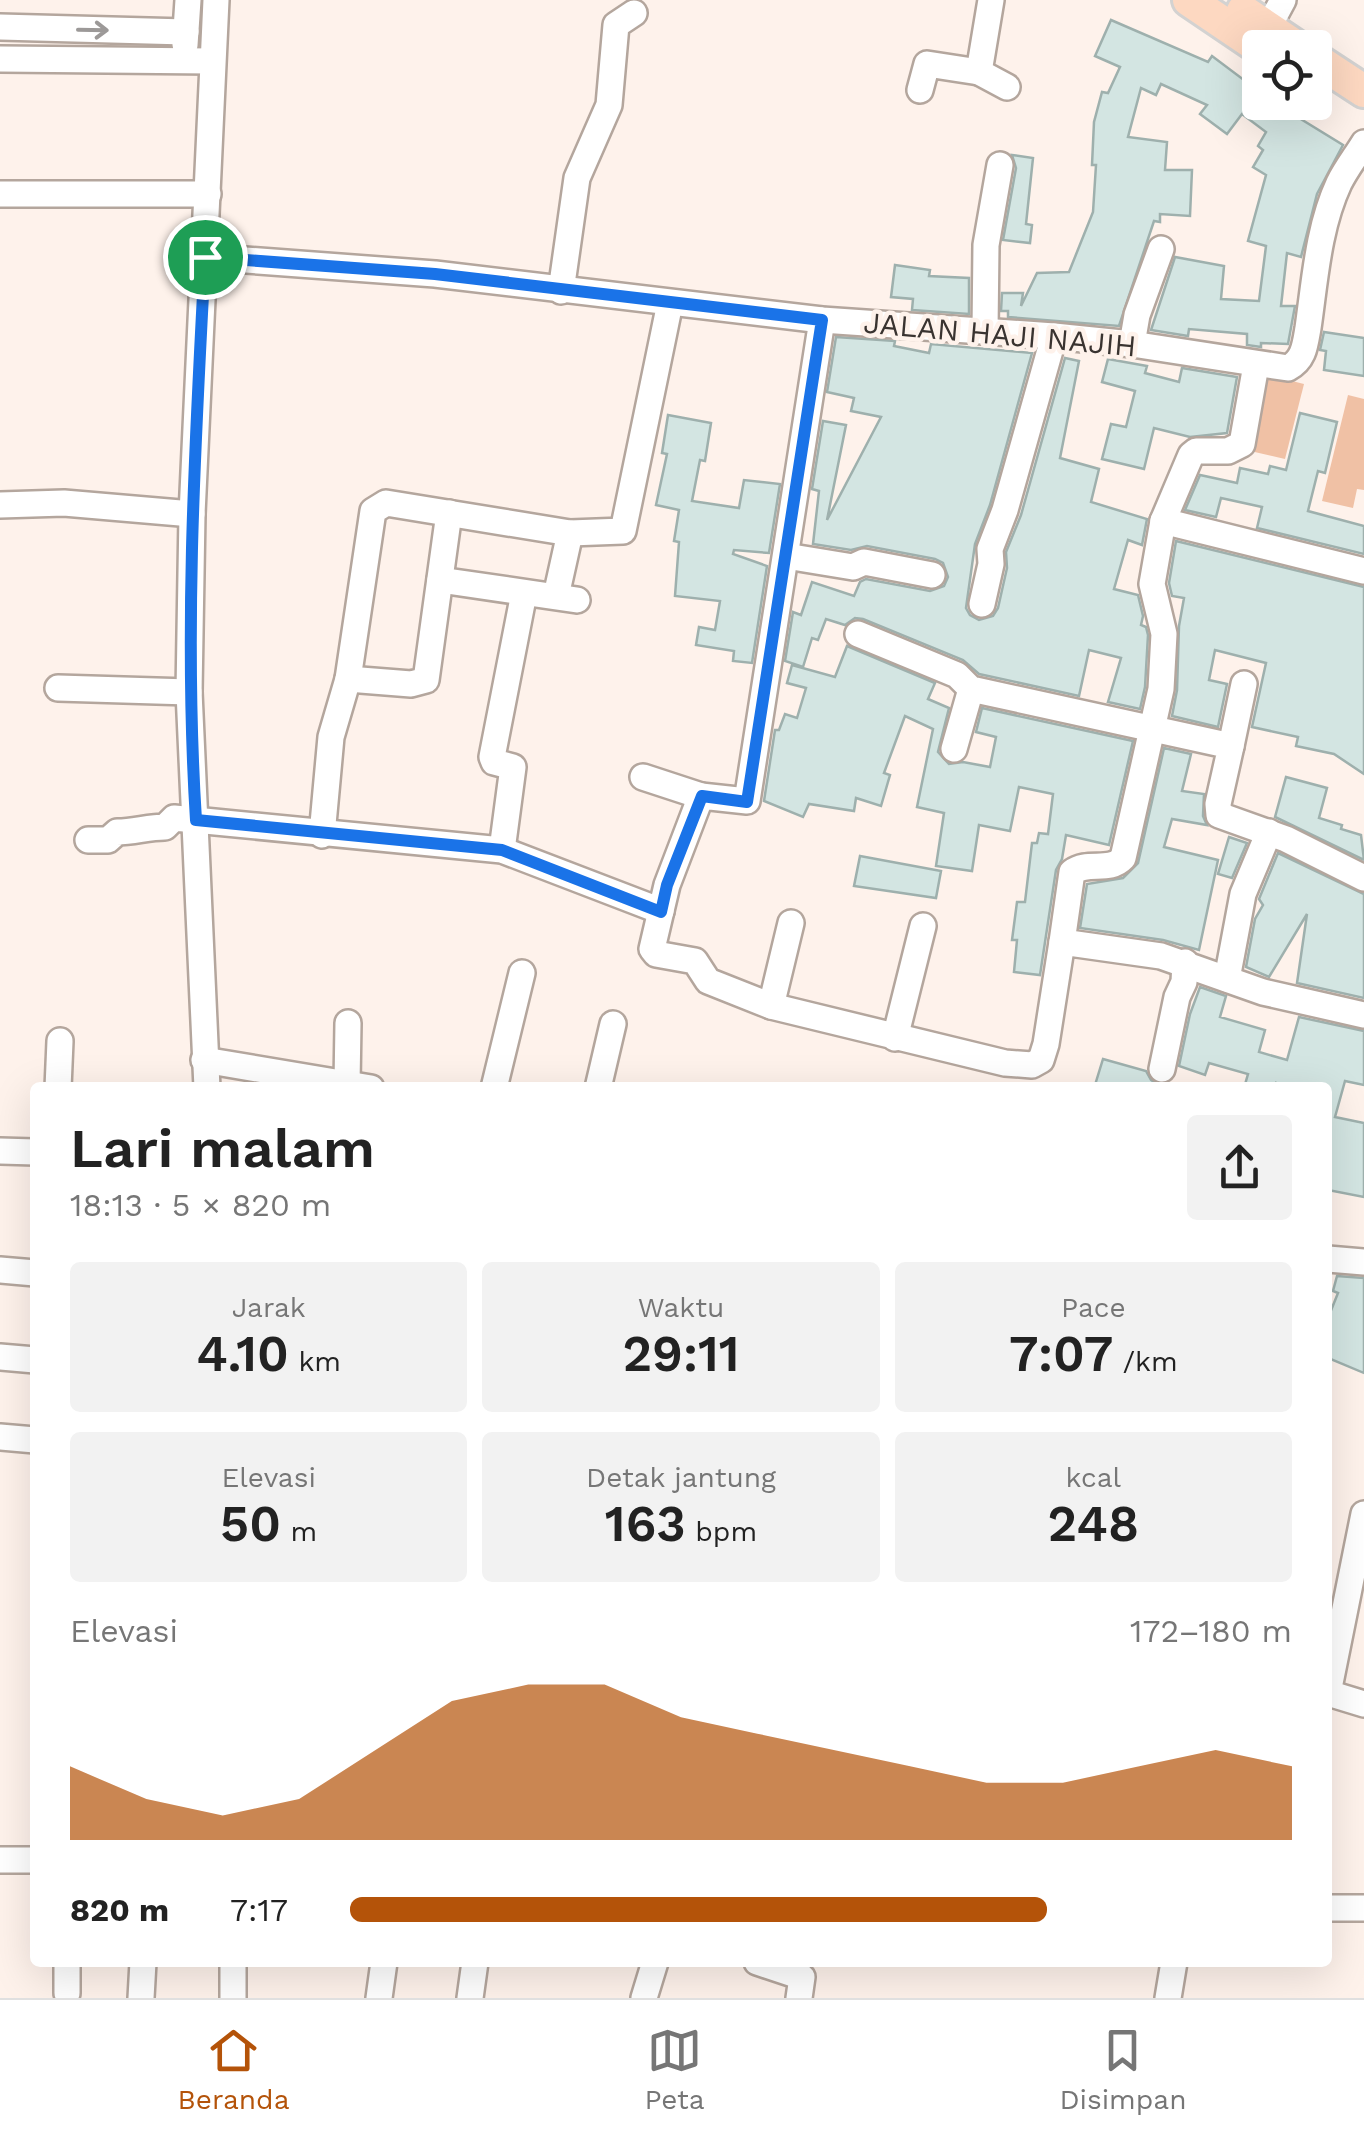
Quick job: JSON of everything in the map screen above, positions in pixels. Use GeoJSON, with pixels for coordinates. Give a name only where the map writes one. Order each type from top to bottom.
{"type":"FeatureCollection","features":[{"type":"Feature","properties":{"kind":"main road"},"geometry":{"type":"LineString","coordinates":[[1189,0],[1270,25]]}},
{"type":"Feature","properties":{"kind":"main road"},"geometry":{"type":"LineString","coordinates":[[1227,0],[1270,25]]}},
{"type":"Feature","properties":{"kind":"main road"},"geometry":{"type":"LineString","coordinates":[[1332,70],[1364,91]]}},
{"type":"Feature","properties":{"kind":"main road"},"geometry":{"type":"LineString","coordinates":[[1332,95],[1364,115]]}},
{"type":"Feature","properties":{"kind":"street"},"geometry":{"type":"LineString","coordinates":[[185,60],[188,0]]}},
{"type":"Feature","properties":{"kind":"street"},"geometry":{"type":"LineString","coordinates":[[206,1082],[189,692],[192,514],[216,0]]}},
{"type":"Feature","properties":{"kind":"street"},"geometry":{"type":"LineString","coordinates":[[979,72],[991,0]]}},
{"type":"Feature","properties":{"kind":"street"},"geometry":{"type":"LineString","coordinates":[[562,291],[577,178],[609,105],[616,26],[634,13]]}},
{"type":"Feature","properties":{"kind":"street"},"geometry":{"type":"LineString","coordinates":[[0,28],[186,32]]}},
{"type":"Feature","properties":{"kind":"street"},"geometry":{"type":"LineString","coordinates":[[0,58],[212,61]]}},
{"type":"Feature","properties":{"kind":"street"},"geometry":{"type":"LineString","coordinates":[[920,90],[927,64],[979,72],[1007,87]]}},
{"type":"Feature","properties":{"kind":"street","name":"JALAN HAJI NAJIH"},"geometry":{"type":"LineString","coordinates":[[205,257],[435,274],[822,320],[1054,336],[1288,368],[1302,356],[1320,243],[1329,212],[1340,182],[1364,143]]}},
{"type":"Feature","properties":{"kind":"street"},"geometry":{"type":"LineString","coordinates":[[985,331],[986,244],[1000,166]]}},
{"type":"Feature","properties":{"kind":"street"},"geometry":{"type":"LineString","coordinates":[[0,194],[208,194]]}},
{"type":"Feature","properties":{"kind":"street"},"geometry":{"type":"LineString","coordinates":[[1132,344],[1137,315],[1161,249]]}},
{"type":"Feature","properties":{"kind":"street"},"geometry":{"type":"LineString","coordinates":[[322,834],[331,737],[348,679],[374,511],[386,503],[570,532],[616,533],[627,526],[670,304]]}},
{"type":"Feature","properties":{"kind":"street"},"geometry":{"type":"LineString","coordinates":[[643,776],[702,796],[747,802],[822,320]]}},
{"type":"Feature","properties":{"kind":"street"},"geometry":{"type":"LineString","coordinates":[[982,604],[990,549],[1054,336]]}},
{"type":"Feature","properties":{"kind":"street"},"geometry":{"type":"LineString","coordinates":[[702,796],[667,885],[652,949],[656,954],[695,961],[708,981],[771,1006],[1005,1063],[1032,1065],[1041,1060],[1072,872],[1083,866],[1114,866],[1123,858],[1152,731],[1164,663],[1164,634],[1152,584],[1163,521],[1196,450],[1228,451],[1242,444],[1256,364]]}},
{"type":"Feature","properties":{"kind":"street"},"geometry":{"type":"LineString","coordinates":[[0,505],[64,503],[192,514]]}},
{"type":"Feature","properties":{"kind":"street"},"geometry":{"type":"LineString","coordinates":[[348,679],[412,684],[426,680],[449,512]]}},
{"type":"Feature","properties":{"kind":"street"},"geometry":{"type":"LineString","coordinates":[[1163,521],[1364,571]]}},
{"type":"Feature","properties":{"kind":"street"},"geometry":{"type":"LineString","coordinates":[[440,580],[567,598],[570,532]]}},
{"type":"Feature","properties":{"kind":"street"},"geometry":{"type":"LineString","coordinates":[[786,556],[853,568],[864,562],[932,575]]}},
{"type":"Feature","properties":{"kind":"street"},"geometry":{"type":"LineString","coordinates":[[502,850],[512,767],[494,762],[492,757],[524,593]]}},
{"type":"Feature","properties":{"kind":"street"},"geometry":{"type":"LineString","coordinates":[[858,634],[957,675],[971,689],[1231,746]]}},
{"type":"Feature","properties":{"kind":"street"},"geometry":{"type":"LineString","coordinates":[[1244,684],[1218,804],[1219,815],[1270,832],[1364,878]]}},
{"type":"Feature","properties":{"kind":"street"},"geometry":{"type":"LineString","coordinates":[[58,688],[189,692]]}},
{"type":"Feature","properties":{"kind":"street"},"geometry":{"type":"LineString","coordinates":[[954,749],[971,689]]}},
{"type":"Feature","properties":{"kind":"street"},"geometry":{"type":"LineString","coordinates":[[88,840],[108,840],[117,832],[133,832],[141,827],[166,827],[174,818],[502,850],[661,912]]}},
{"type":"Feature","properties":{"kind":"street"},"geometry":{"type":"LineString","coordinates":[[1227,979],[1243,894],[1270,832]]}},
{"type":"Feature","properties":{"kind":"street"},"geometry":{"type":"LineString","coordinates":[[771,1006],[791,923]]}},
{"type":"Feature","properties":{"kind":"street"},"geometry":{"type":"LineString","coordinates":[[894,1038],[922,926]]}},
{"type":"Feature","properties":{"kind":"street"},"geometry":{"type":"LineString","coordinates":[[1062,942],[1184,962],[1263,992],[1364,1015]]}},
{"type":"Feature","properties":{"kind":"street"},"geometry":{"type":"LineString","coordinates":[[1162,1068],[1184,982],[1184,962]]}},
{"type":"Feature","properties":{"kind":"street"},"geometry":{"type":"LineString","coordinates":[[495,1082],[522,973]]}},
{"type":"Feature","properties":{"kind":"street"},"geometry":{"type":"LineString","coordinates":[[348,1023],[358,1082]]}},
{"type":"Feature","properties":{"kind":"street"},"geometry":{"type":"LineString","coordinates":[[599,1082],[613,1024]]}},
{"type":"Feature","properties":{"kind":"street"},"geometry":{"type":"LineString","coordinates":[[58,1082],[60,1041]]}},
{"type":"Feature","properties":{"kind":"street"},"geometry":{"type":"LineString","coordinates":[[204,1060],[335,1082]]}},
{"type":"Feature","properties":{"kind":"street"},"geometry":{"type":"LineString","coordinates":[[0,1178],[0,1152],[30,1152]]}},
{"type":"Feature","properties":{"kind":"street"},"geometry":{"type":"LineString","coordinates":[[1332,1259],[1364,1262]]}},
{"type":"Feature","properties":{"kind":"street"},"geometry":{"type":"LineString","coordinates":[[0,1270],[30,1273]]}},
{"type":"Feature","properties":{"kind":"street"},"geometry":{"type":"LineString","coordinates":[[0,1357],[30,1360]]}},
{"type":"Feature","properties":{"kind":"street"},"geometry":{"type":"LineString","coordinates":[[0,1436],[30,1439]]}},
{"type":"Feature","properties":{"kind":"street"},"geometry":{"type":"LineString","coordinates":[[1332,1673],[1364,1514]]}},
{"type":"Feature","properties":{"kind":"street"},"geometry":{"type":"LineString","coordinates":[[1332,1694],[1364,1704]]}},
{"type":"Feature","properties":{"kind":"street"},"geometry":{"type":"LineString","coordinates":[[0,1860],[30,1860]]}},
{"type":"Feature","properties":{"kind":"street"},"geometry":{"type":"LineString","coordinates":[[1332,1908],[1364,1908]]}},
{"type":"Feature","properties":{"kind":"street"},"geometry":{"type":"LineString","coordinates":[[67,1967],[67,1993]]}},
{"type":"Feature","properties":{"kind":"street"},"geometry":{"type":"LineString","coordinates":[[141,1998],[143,1967]]}},
{"type":"Feature","properties":{"kind":"street"},"geometry":{"type":"LineString","coordinates":[[232,1967],[234,1998]]}},
{"type":"Feature","properties":{"kind":"street"},"geometry":{"type":"LineString","coordinates":[[380,1998],[383,1967]]}},
{"type":"Feature","properties":{"kind":"street"},"geometry":{"type":"LineString","coordinates":[[470,1998],[474,1967]]}},
{"type":"Feature","properties":{"kind":"street"},"geometry":{"type":"LineString","coordinates":[[644,1998],[653,1967]]}},
{"type":"Feature","properties":{"kind":"street"},"geometry":{"type":"LineString","coordinates":[[772,1967],[802,1977],[799,1998]]}},
{"type":"Feature","properties":{"kind":"street"},"geometry":{"type":"LineString","coordinates":[[1168,1998],[1173,1967]]}},
{"type":"Feature","properties":{"kind":"shaded area"},"geometry":{"type":"Polygon","coordinates":[[[1264,374],[1304,384],[1285,459],[1246,450],[1264,374]]]}},
{"type":"Feature","properties":{"kind":"shaded area"},"geometry":{"type":"Polygon","coordinates":[[[1348,395],[1364,399],[1364,490],[1357,489],[1353,508],[1322,501],[1348,395]]]}},
{"type":"Feature","properties":{"kind":"building"},"geometry":{"type":"Polygon","coordinates":[[[1111,20],[1208,62],[1212,56],[1242,78],[1242,114],[1227,134],[1200,114],[1207,105],[1161,84],[1156,95],[1141,88],[1128,137],[1167,142],[1165,170],[1192,170],[1190,216],[1160,214],[1160,222],[1154,221],[1119,326],[1008,317],[1008,311],[1001,311],[1002,293],[1023,293],[1021,306],[1037,273],[1069,272],[1093,212],[1094,122],[1102,92],[1108,93],[1120,67],[1095,56],[1111,20]]]}},
{"type":"Feature","properties":{"kind":"building"},"geometry":{"type":"Polygon","coordinates":[[[1250,120],[1302,120],[1343,145],[1317,194],[1301,257],[1287,253],[1281,306],[1295,306],[1288,344],[1247,345],[1247,334],[1189,329],[1188,336],[1151,330],[1175,257],[1224,266],[1221,299],[1259,301],[1266,246],[1248,241],[1266,175],[1253,167],[1263,150],[1258,146],[1266,132],[1250,120]]]}},
{"type":"Feature","properties":{"kind":"building"},"geometry":{"type":"Polygon","coordinates":[[[1012,155],[1033,158],[1026,224],[1032,225],[1030,243],[1003,240],[1016,168],[1012,155]]]}},
{"type":"Feature","properties":{"kind":"building"},"geometry":{"type":"Polygon","coordinates":[[[895,265],[930,270],[929,276],[969,278],[969,314],[912,310],[913,299],[891,297],[895,265]]]}},
{"type":"Feature","properties":{"kind":"building"},"geometry":{"type":"Polygon","coordinates":[[[1324,332],[1364,338],[1364,376],[1324,370],[1326,351],[1320,350],[1324,332]]]}},
{"type":"Feature","properties":{"kind":"building"},"geometry":{"type":"Polygon","coordinates":[[[836,337],[895,341],[894,346],[929,353],[931,344],[1032,353],[990,505],[975,544],[966,608],[979,620],[993,616],[998,608],[1007,568],[1006,552],[1021,515],[1065,358],[1079,361],[1060,458],[1099,469],[1091,502],[1147,519],[1142,545],[1128,540],[1114,589],[1138,595],[1141,625],[1148,635],[1140,709],[1108,702],[1121,658],[1089,650],[1079,696],[979,674],[963,660],[863,619],[855,618],[845,625],[826,619],[818,640],[812,638],[803,667],[785,661],[793,612],[801,615],[812,582],[854,596],[860,582],[866,579],[930,591],[944,586],[948,577],[943,563],[935,559],[867,546],[851,550],[813,544],[819,491],[812,489],[823,421],[846,425],[827,520],[881,417],[851,411],[854,398],[827,392],[836,337]]]}},
{"type":"Feature","properties":{"kind":"building"},"geometry":{"type":"Polygon","coordinates":[[[1108,359],[1147,366],[1145,373],[1179,382],[1182,368],[1237,377],[1227,433],[1190,437],[1154,428],[1144,469],[1102,459],[1111,424],[1126,427],[1135,391],[1102,382],[1108,359]]]}},
{"type":"Feature","properties":{"kind":"building"},"geometry":{"type":"Polygon","coordinates":[[[1300,413],[1337,422],[1325,473],[1318,471],[1308,511],[1364,526],[1364,554],[1257,528],[1262,507],[1221,498],[1216,517],[1185,510],[1200,475],[1237,483],[1240,468],[1268,474],[1270,466],[1286,470],[1300,413]]]}},
{"type":"Feature","properties":{"kind":"building"},"geometry":{"type":"Polygon","coordinates":[[[668,415],[711,423],[705,461],[700,460],[692,501],[739,508],[744,480],[780,484],[769,553],[734,550],[733,554],[767,566],[752,663],[733,661],[734,651],[696,645],[699,627],[715,630],[720,601],[675,596],[679,542],[674,541],[679,510],[656,505],[667,454],[662,453],[668,415]]]}},
{"type":"Feature","properties":{"kind":"building"},"geometry":{"type":"Polygon","coordinates":[[[1176,541],[1364,587],[1364,774],[1334,754],[1296,746],[1298,737],[1252,727],[1266,663],[1215,650],[1209,680],[1227,684],[1218,727],[1172,716],[1184,598],[1172,596],[1169,583],[1176,541]]]}},
{"type":"Feature","properties":{"kind":"building"},"geometry":{"type":"Polygon","coordinates":[[[847,646],[935,683],[928,699],[949,708],[938,752],[949,764],[963,762],[990,767],[996,737],[976,732],[982,708],[1133,741],[1109,845],[1066,835],[1056,870],[1040,975],[1014,972],[1017,940],[1012,940],[1017,902],[1025,902],[1032,843],[1037,843],[1039,833],[1048,834],[1053,794],[1019,787],[1010,831],[979,825],[972,871],[936,866],[944,813],[917,807],[933,729],[905,716],[884,773],[890,775],[881,806],[856,798],[854,811],[809,804],[803,817],[764,801],[775,730],[779,730],[785,714],[797,718],[806,688],[787,683],[792,665],[835,677],[847,646]]]}},
{"type":"Feature","properties":{"kind":"building"},"geometry":{"type":"Polygon","coordinates":[[[1164,748],[1191,754],[1182,791],[1204,794],[1203,816],[1207,825],[1172,819],[1164,847],[1218,860],[1199,950],[1163,940],[1080,928],[1087,884],[1123,878],[1138,863],[1164,748]]]}},
{"type":"Feature","properties":{"kind":"building"},"geometry":{"type":"Polygon","coordinates":[[[1286,777],[1327,788],[1319,818],[1361,835],[1364,860],[1275,817],[1286,777]]]}},
{"type":"Feature","properties":{"kind":"building"},"geometry":{"type":"Polygon","coordinates":[[[1229,837],[1247,843],[1232,878],[1218,874],[1229,837]]]}},
{"type":"Feature","properties":{"kind":"building"},"geometry":{"type":"Polygon","coordinates":[[[1278,853],[1364,894],[1364,998],[1297,983],[1307,914],[1269,977],[1246,967],[1255,919],[1263,905],[1259,899],[1278,853]]]}},
{"type":"Feature","properties":{"kind":"building"},"geometry":{"type":"Polygon","coordinates":[[[860,856],[941,871],[936,898],[854,886],[860,856]]]}},
{"type":"Feature","properties":{"kind":"building"},"geometry":{"type":"Polygon","coordinates":[[[1200,987],[1226,996],[1220,1017],[1265,1030],[1259,1052],[1287,1060],[1299,1017],[1364,1031],[1364,1085],[1345,1081],[1335,1117],[1364,1123],[1364,1197],[1332,1191],[1332,1082],[1246,1082],[1248,1074],[1209,1063],[1205,1075],[1179,1066],[1200,987]]]}},
{"type":"Feature","properties":{"kind":"building"},"geometry":{"type":"Polygon","coordinates":[[[1103,1059],[1146,1071],[1154,1082],[1096,1082],[1103,1059]]]}},
{"type":"Feature","properties":{"kind":"building"},"geometry":{"type":"Polygon","coordinates":[[[1337,1276],[1364,1278],[1364,1373],[1332,1360],[1332,1308],[1338,1293],[1333,1291],[1337,1276]]]}},
{"type":"Feature","properties":{"kind":"route"},"geometry":{"type":"LineString","coordinates":[[205,257],[435,274],[822,320],[747,802],[702,796],[667,885],[661,912],[502,850],[196,820],[189,692],[192,514],[205,257]]}}]}
